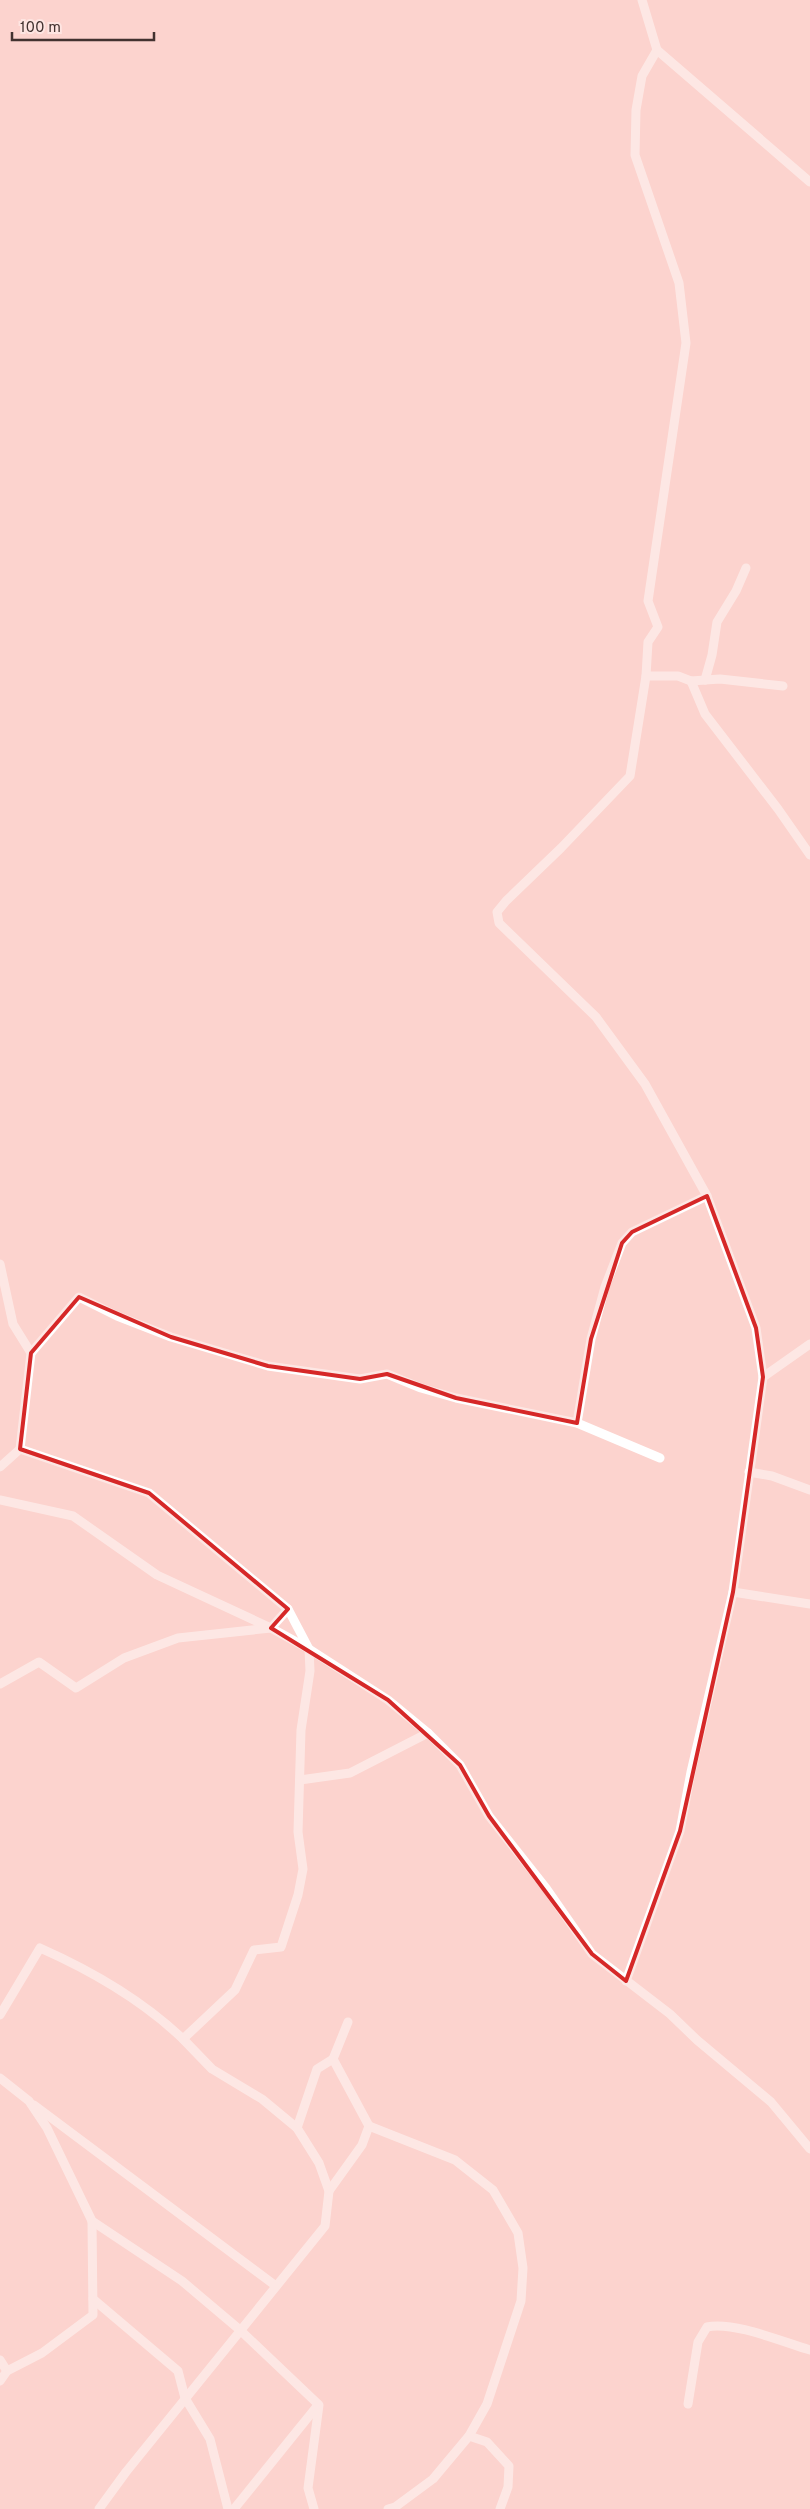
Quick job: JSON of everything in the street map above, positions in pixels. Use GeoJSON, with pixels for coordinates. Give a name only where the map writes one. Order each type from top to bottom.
{"type":"FeatureCollection","features":[{"type":"Feature","properties":{"kind":"street"},"geometry":{"type":"LineString","coordinates":[[642,0],[657,50],[810,182]]}},
{"type":"Feature","properties":{"kind":"street"},"geometry":{"type":"LineString","coordinates":[[626,1981],[680,1831],[691,1772],[733,1592],[763,1377],[756,1328],[707,1196],[645,1084],[596,1018],[499,923],[498,912],[506,900],[561,848],[630,776],[646,676],[648,642],[658,627],[648,601],[650,578],[686,344],[679,283],[635,154],[636,110],[642,76],[657,50]]}},
{"type":"Feature","properties":{"kind":"street"},"geometry":{"type":"LineString","coordinates":[[705,680],[712,655],[717,622],[736,591],[746,568]]}},
{"type":"Feature","properties":{"kind":"street"},"geometry":{"type":"LineString","coordinates":[[646,676],[678,676],[691,681],[720,679],[784,686]]}},
{"type":"Feature","properties":{"kind":"street"},"geometry":{"type":"LineString","coordinates":[[691,681],[705,714],[778,809],[810,855]]}},
{"type":"Feature","properties":{"kind":"street"},"geometry":{"type":"LineString","coordinates":[[577,1422],[591,1339],[605,1287],[622,1243],[632,1232],[707,1196]]}},
{"type":"Feature","properties":{"kind":"street"},"geometry":{"type":"LineString","coordinates":[[0,1264],[13,1324],[31,1353]]}},
{"type":"Feature","properties":{"kind":"street"},"geometry":{"type":"LineString","coordinates":[[0,1467],[20,1449],[31,1353],[79,1297],[117,1316],[170,1337],[268,1366],[360,1379],[387,1374],[421,1388],[456,1398],[577,1422],[660,1458]]}},
{"type":"Feature","properties":{"kind":"street"},"geometry":{"type":"LineString","coordinates":[[763,1377],[810,1344]]}},
{"type":"Feature","properties":{"kind":"street"},"geometry":{"type":"LineString","coordinates":[[20,1449],[149,1493],[288,1609],[309,1649],[310,1671],[301,1730],[298,1832],[303,1869],[298,1895],[281,1947],[254,1950],[235,1990],[183,2039]]}},
{"type":"Feature","properties":{"kind":"street"},"geometry":{"type":"LineString","coordinates":[[749,1472],[772,1476],[810,1490]]}},
{"type":"Feature","properties":{"kind":"street"},"geometry":{"type":"LineString","coordinates":[[0,1500],[73,1516],[157,1575],[271,1628],[309,1649],[388,1700],[428,1733],[460,1765],[489,1816],[546,1888],[592,1954],[670,2014],[697,2040],[771,2102],[810,2149]]}},
{"type":"Feature","properties":{"kind":"street"},"geometry":{"type":"LineString","coordinates":[[733,1592],[810,1604]]}},
{"type":"Feature","properties":{"kind":"street"},"geometry":{"type":"LineString","coordinates":[[0,1684],[39,1662],[76,1688],[124,1658],[178,1638],[271,1628],[288,1609]]}},
{"type":"Feature","properties":{"kind":"street"},"geometry":{"type":"LineString","coordinates":[[300,1780],[350,1773],[428,1733]]}},
{"type":"Feature","properties":{"kind":"street"},"geometry":{"type":"LineString","coordinates":[[0,2015],[40,1948],[120,1989],[160,2018],[212,2069],[262,2099],[297,2128],[319,2163],[330,2191]]}},
{"type":"Feature","properties":{"kind":"street"},"geometry":{"type":"LineString","coordinates":[[297,2128],[317,2069],[333,2059],[348,2022]]}},
{"type":"Feature","properties":{"kind":"street"},"geometry":{"type":"LineString","coordinates":[[333,2059],[368,2126],[455,2160],[493,2190],[518,2233],[524,2268],[520,2301],[487,2404],[469,2436],[433,2479],[395,2507],[388,2509]]}},
{"type":"Feature","properties":{"kind":"street"},"geometry":{"type":"LineString","coordinates":[[0,2078],[276,2286]]}},
{"type":"Feature","properties":{"kind":"street"},"geometry":{"type":"LineString","coordinates":[[0,2381],[7,2371],[42,2353],[93,2315],[92,2221],[47,2128],[29,2101]]}},
{"type":"Feature","properties":{"kind":"street"},"geometry":{"type":"LineString","coordinates":[[99,2509],[185,2398],[325,2226],[330,2191],[362,2145],[368,2126]]}},
{"type":"Feature","properties":{"kind":"street"},"geometry":{"type":"LineString","coordinates":[[92,2221],[182,2281],[240,2330],[319,2405]]}},
{"type":"Feature","properties":{"kind":"street"},"geometry":{"type":"LineString","coordinates":[[93,2299],[178,2371],[185,2398],[210,2439],[228,2509]]}},
{"type":"Feature","properties":{"kind":"street"},"geometry":{"type":"LineString","coordinates":[[688,2404],[698,2342],[707,2327],[718,2324],[737,2328],[810,2350]]}},
{"type":"Feature","properties":{"kind":"street"},"geometry":{"type":"LineString","coordinates":[[0,2360],[7,2371]]}},
{"type":"Feature","properties":{"kind":"street"},"geometry":{"type":"LineString","coordinates":[[234,2509],[319,2405]]}},
{"type":"Feature","properties":{"kind":"street"},"geometry":{"type":"LineString","coordinates":[[314,2509],[308,2488],[319,2405]]}},
{"type":"Feature","properties":{"kind":"street"},"geometry":{"type":"LineString","coordinates":[[469,2436],[487,2442],[509,2466],[508,2488],[500,2509]]}},
{"type":"Feature","properties":{"kind":"highlighted area"},"geometry":{"type":"Polygon","coordinates":[[[707,1196],[756,1328],[763,1377],[733,1592],[680,1831],[626,1981],[592,1954],[489,1816],[460,1765],[388,1700],[271,1628],[288,1609],[149,1493],[20,1449],[31,1353],[79,1297],[171,1337],[268,1366],[360,1379],[387,1374],[456,1398],[577,1423],[591,1339],[622,1243],[632,1232],[707,1196]]]}}]}
